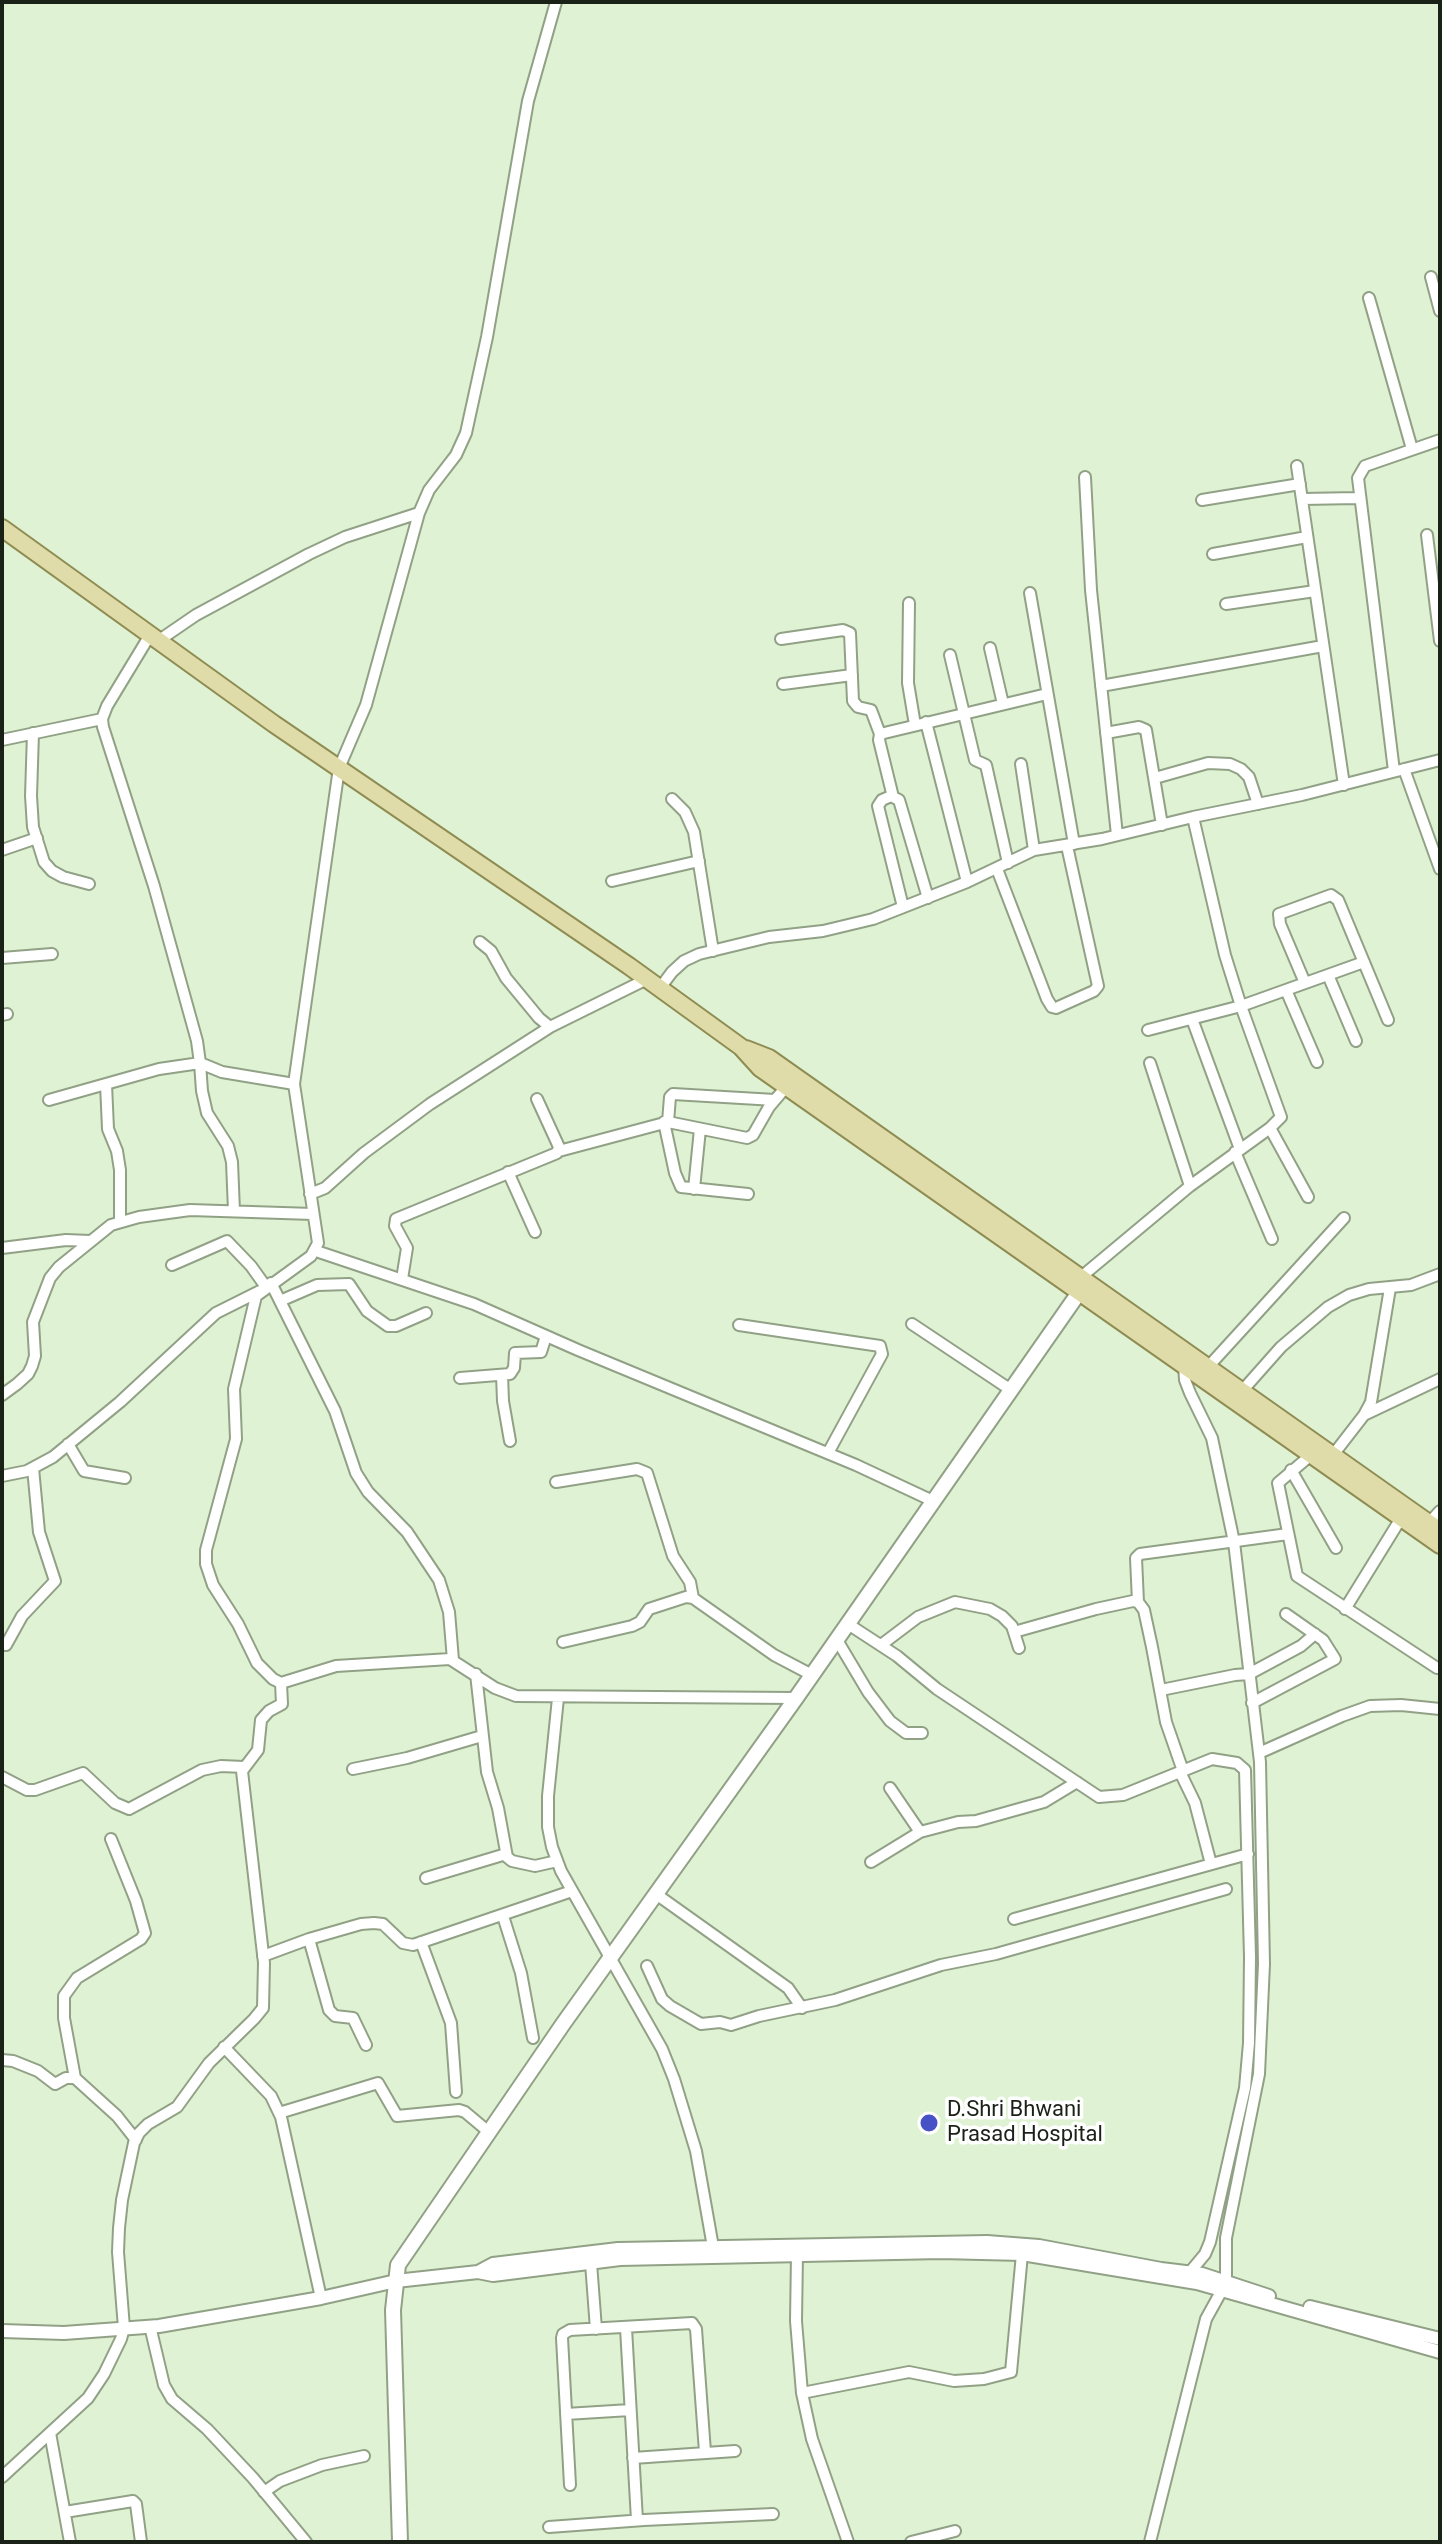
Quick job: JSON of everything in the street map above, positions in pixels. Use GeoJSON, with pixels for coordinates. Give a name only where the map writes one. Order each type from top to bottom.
{"type":"FeatureCollection","features":[{"type":"Feature","properties":{"kind":"main road"},"geometry":{"type":"LineString","coordinates":[[2,528],[339,768],[741,1047],[780,1094],[1082,1284]]}},
{"type":"Feature","properties":{"kind":"main road"},"geometry":{"type":"LineString","coordinates":[[741,1047],[769,1058],[1185,1359],[1311,1455],[1404,1513],[1436,1522]]}},
{"type":"Feature","properties":{"kind":"main road"},"geometry":{"type":"LineString","coordinates":[[400,2542],[393,2310],[398,2265],[610,1958],[837,1640],[1082,1284]]}},
{"type":"Feature","properties":{"kind":"main road"},"geometry":{"type":"LineString","coordinates":[[1185,1359],[1208,1367],[1333,1455],[1440,1545]]}},
{"type":"Feature","properties":{"kind":"street"},"geometry":{"type":"LineString","coordinates":[[556,2],[528,101],[506,238],[472,411],[456,455],[429,490],[419,513],[366,705],[339,768],[294,1084],[318,1243],[316,1251],[256,1296],[234,1389],[236,1439],[206,1550],[206,1564],[213,1585],[238,1624],[257,1663],[281,1683],[336,1666],[453,1660],[507,1694],[558,1698],[796,1698]]}},
{"type":"Feature","properties":{"kind":"street"},"geometry":{"type":"LineString","coordinates":[[1431,277],[1440,311]]}},
{"type":"Feature","properties":{"kind":"street"},"geometry":{"type":"LineString","coordinates":[[1369,298],[1412,449]]}},
{"type":"Feature","properties":{"kind":"street"},"geometry":{"type":"LineString","coordinates":[[1440,440],[1365,466],[1358,478],[1358,498],[1399,770],[1440,869]]}},
{"type":"Feature","properties":{"kind":"street"},"geometry":{"type":"LineString","coordinates":[[1297,466],[1344,785]]}},
{"type":"Feature","properties":{"kind":"street"},"geometry":{"type":"LineString","coordinates":[[1085,477],[1090,578],[1106,733],[1111,837]]}},
{"type":"Feature","properties":{"kind":"street"},"geometry":{"type":"LineString","coordinates":[[1202,500],[1300,484]]}},
{"type":"Feature","properties":{"kind":"street"},"geometry":{"type":"LineString","coordinates":[[1302,499],[1358,498]]}},
{"type":"Feature","properties":{"kind":"street"},"geometry":{"type":"LineString","coordinates":[[234,1211],[232,1162],[228,1146],[207,1113],[202,1091],[200,1052],[162,914],[118,780],[102,719],[118,686],[154,638],[321,548],[419,513]]}},
{"type":"Feature","properties":{"kind":"street"},"geometry":{"type":"LineString","coordinates":[[1427,535],[1440,641]]}},
{"type":"Feature","properties":{"kind":"street"},"geometry":{"type":"LineString","coordinates":[[1213,554],[1307,537]]}},
{"type":"Feature","properties":{"kind":"street"},"geometry":{"type":"LineString","coordinates":[[1226,604],[1315,591]]}},
{"type":"Feature","properties":{"kind":"street"},"geometry":{"type":"LineString","coordinates":[[997,869],[1049,1004],[1056,1008],[1094,991],[1098,986],[1070,845],[1030,593]]}},
{"type":"Feature","properties":{"kind":"street"},"geometry":{"type":"LineString","coordinates":[[909,603],[908,683],[967,882]]}},
{"type":"Feature","properties":{"kind":"street"},"geometry":{"type":"LineString","coordinates":[[781,639],[846,631],[851,636],[854,705],[871,710],[880,734],[891,796]]}},
{"type":"Feature","properties":{"kind":"street"},"geometry":{"type":"LineString","coordinates":[[1101,686],[1323,646]]}},
{"type":"Feature","properties":{"kind":"street"},"geometry":{"type":"LineString","coordinates":[[990,648],[1003,704]]}},
{"type":"Feature","properties":{"kind":"street"},"geometry":{"type":"LineString","coordinates":[[950,655],[975,760],[986,765],[1008,863]]}},
{"type":"Feature","properties":{"kind":"street"},"geometry":{"type":"LineString","coordinates":[[783,684],[852,675]]}},
{"type":"Feature","properties":{"kind":"street"},"geometry":{"type":"LineString","coordinates":[[880,734],[1047,694]]}},
{"type":"Feature","properties":{"kind":"street"},"geometry":{"type":"LineString","coordinates":[[2,740],[102,719]]}},
{"type":"Feature","properties":{"kind":"street"},"geometry":{"type":"LineString","coordinates":[[1106,733],[1139,727],[1146,730],[1162,825]]}},
{"type":"Feature","properties":{"kind":"street"},"geometry":{"type":"LineString","coordinates":[[33,733],[31,796],[44,862],[52,871],[89,884]]}},
{"type":"Feature","properties":{"kind":"street"},"geometry":{"type":"LineString","coordinates":[[310,1194],[325,1188],[364,1153],[430,1104],[550,1027],[654,984],[684,961],[769,937],[847,926],[928,898],[1034,850],[1111,837],[1344,785],[1440,760]]}},
{"type":"Feature","properties":{"kind":"street"},"geometry":{"type":"LineString","coordinates":[[1155,778],[1208,763],[1230,764],[1249,777],[1258,804]]}},
{"type":"Feature","properties":{"kind":"street"},"geometry":{"type":"LineString","coordinates":[[1021,764],[1034,850]]}},
{"type":"Feature","properties":{"kind":"street"},"geometry":{"type":"LineString","coordinates":[[891,796],[899,800],[928,898]]}},
{"type":"Feature","properties":{"kind":"street"},"geometry":{"type":"LineString","coordinates":[[891,796],[878,806],[903,907]]}},
{"type":"Feature","properties":{"kind":"street"},"geometry":{"type":"LineString","coordinates":[[672,799],[691,822],[713,951]]}},
{"type":"Feature","properties":{"kind":"street"},"geometry":{"type":"LineString","coordinates":[[1082,1284],[1190,1186],[1279,1121],[1281,1113],[1241,1006],[1210,899],[1193,817]]}},
{"type":"Feature","properties":{"kind":"street"},"geometry":{"type":"LineString","coordinates":[[2,850],[37,838]]}},
{"type":"Feature","properties":{"kind":"street"},"geometry":{"type":"LineString","coordinates":[[612,881],[699,861]]}},
{"type":"Feature","properties":{"kind":"street"},"geometry":{"type":"LineString","coordinates":[[1305,983],[1278,918],[1283,911],[1327,895],[1335,896],[1388,1020]]}},
{"type":"Feature","properties":{"kind":"street"},"geometry":{"type":"LineString","coordinates":[[480,942],[491,951],[506,978],[550,1027]]}},
{"type":"Feature","properties":{"kind":"street"},"geometry":{"type":"LineString","coordinates":[[2,958],[52,954]]}},
{"type":"Feature","properties":{"kind":"street"},"geometry":{"type":"LineString","coordinates":[[1148,1030],[1241,1006],[1364,962]]}},
{"type":"Feature","properties":{"kind":"street"},"geometry":{"type":"LineString","coordinates":[[1328,975],[1356,1041]]}},
{"type":"Feature","properties":{"kind":"street"},"geometry":{"type":"LineString","coordinates":[[1286,990],[1317,1062]]}},
{"type":"Feature","properties":{"kind":"street"},"geometry":{"type":"LineString","coordinates":[[1192,1019],[1272,1239]]}},
{"type":"Feature","properties":{"kind":"street"},"geometry":{"type":"LineString","coordinates":[[49,1100],[159,1069],[200,1063],[222,1072],[294,1084]]}},
{"type":"Feature","properties":{"kind":"street"},"geometry":{"type":"LineString","coordinates":[[1150,1063],[1190,1186]]}},
{"type":"Feature","properties":{"kind":"street"},"geometry":{"type":"LineString","coordinates":[[106,1084],[108,1129],[117,1151],[120,1170],[120,1220]]}},
{"type":"Feature","properties":{"kind":"street"},"geometry":{"type":"LineString","coordinates":[[748,1194],[681,1187],[666,1122],[670,1097],[673,1094],[780,1094]]}},
{"type":"Feature","properties":{"kind":"street"},"geometry":{"type":"LineString","coordinates":[[402,1279],[407,1248],[395,1226],[396,1219],[559,1151],[666,1122],[750,1137],[780,1094]]}},
{"type":"Feature","properties":{"kind":"street"},"geometry":{"type":"LineString","coordinates":[[537,1099],[559,1151]]}},
{"type":"Feature","properties":{"kind":"street"},"geometry":{"type":"LineString","coordinates":[[1270,1128],[1308,1197]]}},
{"type":"Feature","properties":{"kind":"street"},"geometry":{"type":"LineString","coordinates":[[694,1189],[700,1129]]}},
{"type":"Feature","properties":{"kind":"street"},"geometry":{"type":"LineString","coordinates":[[508,1172],[535,1232]]}},
{"type":"Feature","properties":{"kind":"street"},"geometry":{"type":"LineString","coordinates":[[2,1395],[28,1374],[32,1366],[35,1356],[33,1322],[50,1278],[90,1241],[120,1220],[190,1210],[313,1214]]}},
{"type":"Feature","properties":{"kind":"street"},"geometry":{"type":"LineString","coordinates":[[1208,1367],[1344,1218]]}},
{"type":"Feature","properties":{"kind":"street"},"geometry":{"type":"LineString","coordinates":[[2,1248],[66,1240],[90,1241]]}},
{"type":"Feature","properties":{"kind":"street"},"geometry":{"type":"LineString","coordinates":[[172,1265],[227,1241],[280,1301],[335,1411],[356,1473],[368,1492],[407,1532],[439,1580],[449,1612],[453,1660]]}},
{"type":"Feature","properties":{"kind":"street"},"geometry":{"type":"LineString","coordinates":[[316,1251],[474,1304],[828,1453],[933,1501]]}},
{"type":"Feature","properties":{"kind":"street"},"geometry":{"type":"LineString","coordinates":[[1242,1391],[1281,1347],[1328,1307],[1349,1295],[1369,1289],[1411,1285],[1440,1274]]}},
{"type":"Feature","properties":{"kind":"street"},"geometry":{"type":"LineString","coordinates":[[280,1301],[317,1285],[349,1284],[367,1311],[388,1326],[396,1326],[426,1313]]}},
{"type":"Feature","properties":{"kind":"street"},"geometry":{"type":"LineString","coordinates":[[2,1476],[33,1468],[68,1444],[120,1402],[216,1313],[266,1287]]}},
{"type":"Feature","properties":{"kind":"street"},"geometry":{"type":"LineString","coordinates":[[1333,1455],[1364,1415],[1374,1388],[1390,1288]]}},
{"type":"Feature","properties":{"kind":"street"},"geometry":{"type":"LineString","coordinates":[[912,1324],[1011,1390]]}},
{"type":"Feature","properties":{"kind":"street"},"geometry":{"type":"LineString","coordinates":[[739,1325],[880,1346],[882,1354],[828,1453]]}},
{"type":"Feature","properties":{"kind":"street"},"geometry":{"type":"LineString","coordinates":[[460,1378],[513,1372],[515,1353],[541,1352],[546,1336]]}},
{"type":"Feature","properties":{"kind":"street"},"geometry":{"type":"LineString","coordinates":[[1150,2542],[1206,2319],[1219,2284],[1259,2074],[1264,1964],[1252,1703],[1212,1438],[1190,1393],[1185,1359]]}},
{"type":"Feature","properties":{"kind":"street"},"geometry":{"type":"LineString","coordinates":[[502,1375],[510,1441]]}},
{"type":"Feature","properties":{"kind":"street"},"geometry":{"type":"LineString","coordinates":[[1364,1415],[1440,1379]]}},
{"type":"Feature","properties":{"kind":"street"},"geometry":{"type":"LineString","coordinates":[[68,1444],[84,1471],[125,1478]]}},
{"type":"Feature","properties":{"kind":"street"},"geometry":{"type":"LineString","coordinates":[[1311,1455],[1278,1483],[1297,1576],[1437,1668]]}},
{"type":"Feature","properties":{"kind":"street"},"geometry":{"type":"LineString","coordinates":[[6,1645],[22,1616],[55,1581],[39,1532],[33,1468]]}},
{"type":"Feature","properties":{"kind":"street"},"geometry":{"type":"LineString","coordinates":[[556,1482],[637,1469],[647,1473],[673,1556],[690,1582],[693,1598]]}},
{"type":"Feature","properties":{"kind":"street"},"geometry":{"type":"LineString","coordinates":[[1291,1470],[1336,1548]]}},
{"type":"Feature","properties":{"kind":"street"},"geometry":{"type":"LineString","coordinates":[[1345,1609],[1404,1513]]}},
{"type":"Feature","properties":{"kind":"street"},"geometry":{"type":"LineString","coordinates":[[1211,1864],[1195,1803],[1166,1722],[1144,1610],[1138,1602],[1137,1555],[1288,1534]]}},
{"type":"Feature","properties":{"kind":"street"},"geometry":{"type":"LineString","coordinates":[[563,1642],[632,1626],[640,1622],[649,1609],[686,1597],[693,1598],[774,1655],[812,1675]]}},
{"type":"Feature","properties":{"kind":"street"},"geometry":{"type":"LineString","coordinates":[[881,1645],[918,1617],[955,1602],[990,1609],[1009,1621],[1019,1648]]}},
{"type":"Feature","properties":{"kind":"street"},"geometry":{"type":"LineString","coordinates":[[1014,1632],[1096,1609],[1138,1602]]}},
{"type":"Feature","properties":{"kind":"street"},"geometry":{"type":"LineString","coordinates":[[1252,1703],[1335,1659],[1315,1634],[1286,1614]]}},
{"type":"Feature","properties":{"kind":"street"},"geometry":{"type":"LineString","coordinates":[[848,1624],[881,1645],[937,1689],[1105,1799],[1134,1791],[1212,1759],[1253,1761],[1342,1716],[1370,1706],[1440,1709]]}},
{"type":"Feature","properties":{"kind":"street"},"geometry":{"type":"LineString","coordinates":[[1161,1690],[1246,1674],[1301,1646],[1315,1634]]}},
{"type":"Feature","properties":{"kind":"street"},"geometry":{"type":"LineString","coordinates":[[837,1640],[868,1692],[890,1721],[906,1733],[922,1733]]}},
{"type":"Feature","properties":{"kind":"street"},"geometry":{"type":"LineString","coordinates":[[476,1674],[487,1772],[498,1808],[506,1854],[512,1861],[532,1866],[557,1861]]}},
{"type":"Feature","properties":{"kind":"street"},"geometry":{"type":"LineString","coordinates":[[2,2477],[96,2388],[124,2328],[119,2228],[136,2140],[148,2124],[177,2107],[209,2063],[263,2008],[263,1956],[242,1783],[244,1767],[258,1750],[261,1720],[282,1704],[281,1683]]}},
{"type":"Feature","properties":{"kind":"street"},"geometry":{"type":"LineString","coordinates":[[558,1698],[548,1796],[548,1827],[557,1861],[662,2049],[696,2151],[713,2247]]}},
{"type":"Feature","properties":{"kind":"street"},"geometry":{"type":"LineString","coordinates":[[353,1769],[407,1758],[482,1736]]}},
{"type":"Feature","properties":{"kind":"street"},"geometry":{"type":"LineString","coordinates":[[1196,2276],[1210,2242],[1245,2088],[1250,2000],[1246,1778],[1253,1761]]}},
{"type":"Feature","properties":{"kind":"street"},"geometry":{"type":"LineString","coordinates":[[2,1777],[27,1790],[35,1790],[83,1773],[115,1803],[129,1809],[202,1770],[244,1767]]}},
{"type":"Feature","properties":{"kind":"street"},"geometry":{"type":"LineString","coordinates":[[871,1862],[920,1832],[1033,1805],[1077,1782]]}},
{"type":"Feature","properties":{"kind":"street"},"geometry":{"type":"LineString","coordinates":[[890,1788],[920,1832]]}},
{"type":"Feature","properties":{"kind":"street"},"geometry":{"type":"LineString","coordinates":[[111,1839],[136,1901],[145,1933],[141,1939],[77,1978],[64,1996],[64,2018],[75,2078],[117,2116],[136,2140]]}},
{"type":"Feature","properties":{"kind":"street"},"geometry":{"type":"LineString","coordinates":[[426,1878],[506,1854]]}},
{"type":"Feature","properties":{"kind":"street"},"geometry":{"type":"LineString","coordinates":[[1014,1919],[1248,1854]]}},
{"type":"Feature","properties":{"kind":"street"},"geometry":{"type":"LineString","coordinates":[[647,1966],[662,1999],[701,2024],[720,2022],[731,2025],[802,2008],[941,1965],[996,1954],[1226,1889]]}},
{"type":"Feature","properties":{"kind":"street"},"geometry":{"type":"LineString","coordinates":[[263,1956],[309,1939],[374,1923],[387,1927],[408,1945],[572,1891]]}},
{"type":"Feature","properties":{"kind":"street"},"geometry":{"type":"LineString","coordinates":[[656,1894],[788,1988],[802,2008]]}},
{"type":"Feature","properties":{"kind":"street"},"geometry":{"type":"LineString","coordinates":[[503,1916],[521,1973],[533,2038]]}},
{"type":"Feature","properties":{"kind":"street"},"geometry":{"type":"LineString","coordinates":[[309,1939],[329,2010],[335,2016],[353,2018],[366,2045]]}},
{"type":"Feature","properties":{"kind":"street"},"geometry":{"type":"LineString","coordinates":[[421,1942],[451,2023],[456,2092]]}},
{"type":"Feature","properties":{"kind":"street"},"geometry":{"type":"LineString","coordinates":[[224,2047],[271,2096],[279,2113],[321,2298]]}},
{"type":"Feature","properties":{"kind":"street"},"geometry":{"type":"LineString","coordinates":[[2,2060],[38,2071],[55,2084],[66,2078],[75,2078]]}},
{"type":"Feature","properties":{"kind":"street"},"geometry":{"type":"LineString","coordinates":[[279,2113],[378,2083],[397,2116],[459,2110],[490,2133]]}},
{"type":"Feature","properties":{"kind":"street"},"geometry":{"type":"LineString","coordinates":[[478,2272],[493,2264],[618,2249],[987,2242],[1039,2246],[1196,2276],[1440,2352]]}},
{"type":"Feature","properties":{"kind":"street"},"geometry":{"type":"LineString","coordinates":[[2,2331],[64,2333],[150,2326],[321,2298],[396,2281],[478,2272],[493,2275],[620,2259],[797,2254],[1022,2254],[1196,2276]]}},
{"type":"Feature","properties":{"kind":"street"},"geometry":{"type":"LineString","coordinates":[[797,2254],[796,2321],[802,2393],[816,2452],[848,2542]]}},
{"type":"Feature","properties":{"kind":"street"},"geometry":{"type":"LineString","coordinates":[[802,2393],[909,2372],[954,2381],[984,2379],[1011,2372],[1022,2254]]}},
{"type":"Feature","properties":{"kind":"street"},"geometry":{"type":"LineString","coordinates":[[591,2263],[596,2329]]}},
{"type":"Feature","properties":{"kind":"street"},"geometry":{"type":"LineString","coordinates":[[1219,2284],[1440,2339]]}},
{"type":"Feature","properties":{"kind":"street"},"geometry":{"type":"LineString","coordinates":[[570,2485],[563,2334],[570,2330],[688,2322],[695,2325],[705,2452]]}},
{"type":"Feature","properties":{"kind":"street"},"geometry":{"type":"LineString","coordinates":[[150,2326],[166,2391],[207,2429],[306,2542]]}},
{"type":"Feature","properties":{"kind":"street"},"geometry":{"type":"LineString","coordinates":[[626,2328],[637,2520]]}},
{"type":"Feature","properties":{"kind":"street"},"geometry":{"type":"LineString","coordinates":[[566,2414],[630,2410]]}},
{"type":"Feature","properties":{"kind":"street"},"geometry":{"type":"LineString","coordinates":[[50,2433],[70,2542]]}},
{"type":"Feature","properties":{"kind":"street"},"geometry":{"type":"LineString","coordinates":[[633,2458],[735,2451]]}},
{"type":"Feature","properties":{"kind":"street"},"geometry":{"type":"LineString","coordinates":[[264,2492],[280,2481],[322,2465],[364,2456]]}},
{"type":"Feature","properties":{"kind":"street"},"geometry":{"type":"LineString","coordinates":[[65,2512],[133,2501],[141,2542]]}},
{"type":"Feature","properties":{"kind":"street"},"geometry":{"type":"LineString","coordinates":[[549,2527],[773,2514]]}},
{"type":"Feature","properties":{"kind":"street"},"geometry":{"type":"LineString","coordinates":[[911,2542],[955,2531]]}},
{"type":"Feature","properties":{"kind":"place","name":"D.Shri Bhwani Prasad Hospital"},"geometry":{"type":"Point","coordinates":[929,2123]}}]}
